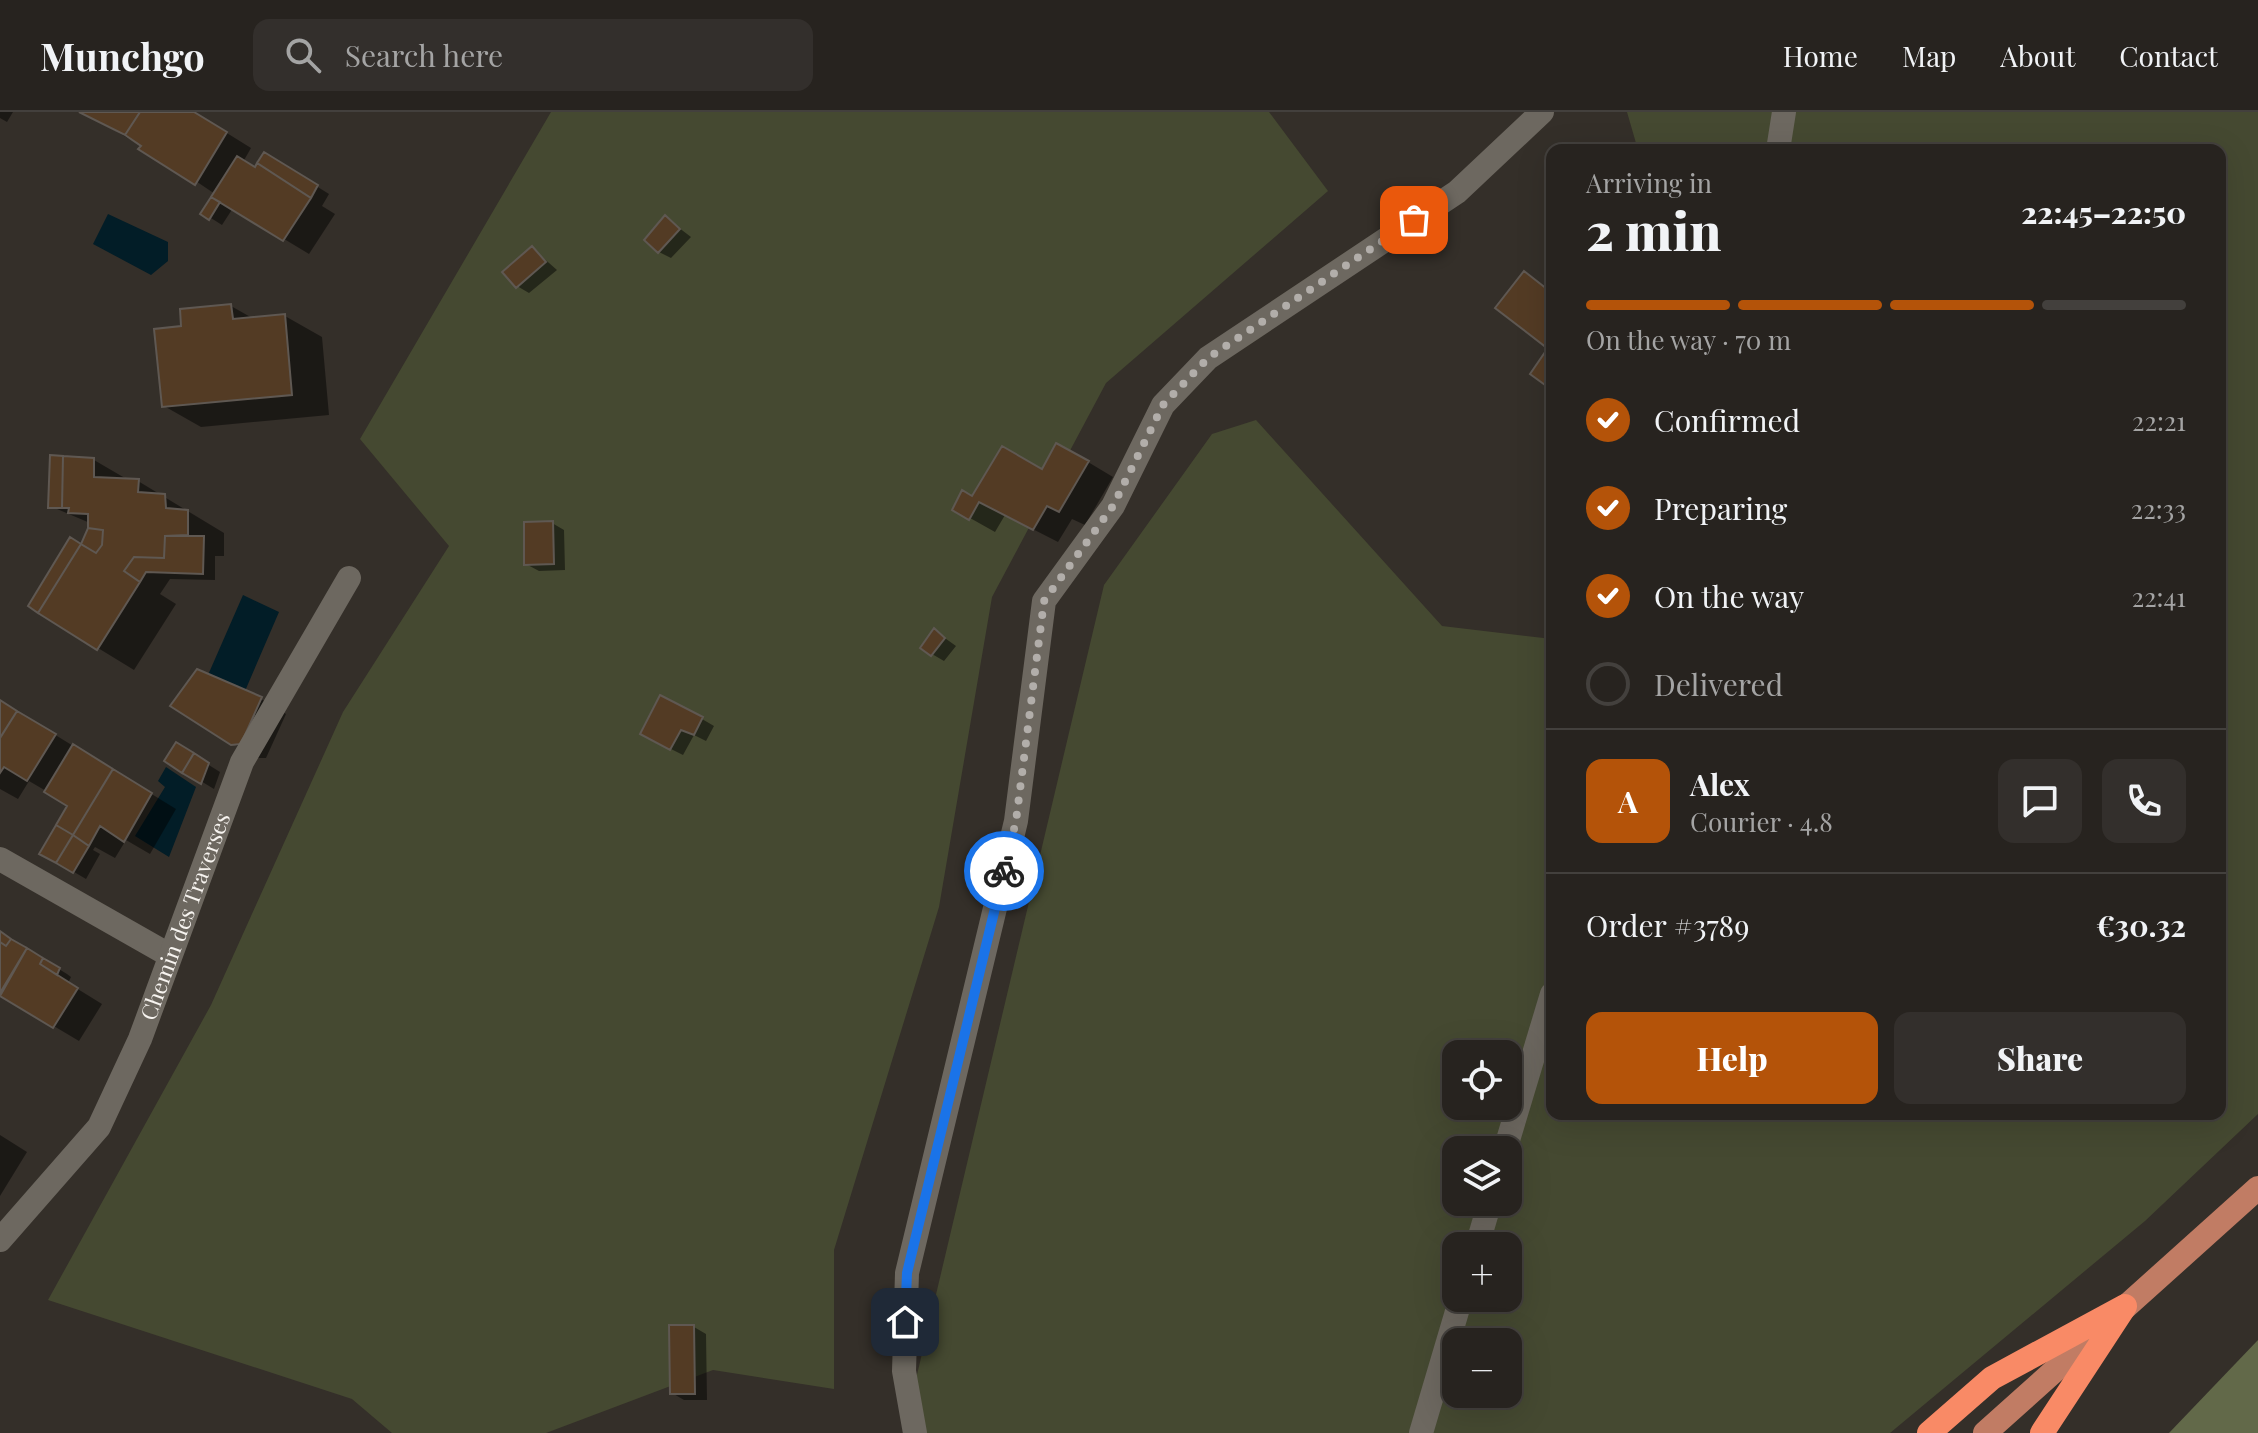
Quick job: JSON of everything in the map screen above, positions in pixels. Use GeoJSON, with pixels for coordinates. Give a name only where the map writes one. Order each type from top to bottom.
{"type":"FeatureCollection","features":[{"type":"Feature","properties":{"kind":"highway"},"geometry":{"type":"LineString","coordinates":[[1929,1433],[1992,1378],[2125,1306]]}},
{"type":"Feature","properties":{"kind":"highway"},"geometry":{"type":"LineString","coordinates":[[2042,1433],[2125,1306]]}},
{"type":"Feature","properties":{"kind":"main road"},"geometry":{"type":"LineString","coordinates":[[1985,1433],[2258,1188]]}},
{"type":"Feature","properties":{"kind":"street"},"geometry":{"type":"LineString","coordinates":[[915,1433],[904,1371],[907,1273],[1016,821],[1044,601],[1113,506],[1163,405],[1208,358],[1457,192],[1542,112]]}},
{"type":"Feature","properties":{"kind":"street"},"geometry":{"type":"LineString","coordinates":[[1779,144],[1784,112]]}},
{"type":"Feature","properties":{"kind":"street","name":"Chemin des Traverses"},"geometry":{"type":"LineString","coordinates":[[0,1240],[99,1127],[140,1039],[242,762],[349,578]]}},
{"type":"Feature","properties":{"kind":"street"},"geometry":{"type":"LineString","coordinates":[[0,859],[169,955]]}},
{"type":"Feature","properties":{"kind":"street"},"geometry":{"type":"LineString","coordinates":[[1509,1136],[1546,1014]]}},
{"type":"Feature","properties":{"kind":"street"},"geometry":{"type":"LineString","coordinates":[[1421,1433],[1457,1312]]}},
{"type":"Feature","properties":{"kind":"green space"},"geometry":{"type":"Polygon","coordinates":[[[551,112],[1269,112],[1328,191],[1106,383],[992,597],[939,907],[834,1250],[834,1389],[713,1370],[546,1433],[392,1433],[352,1399],[48,1300],[211,1005],[343,712],[449,546],[360,439],[551,112]]]}},
{"type":"Feature","properties":{"kind":"green space"},"geometry":{"type":"Polygon","coordinates":[[[1627,112],[2258,112],[2258,1114],[2145,1221],[1890,1433],[908,1433],[907,1417],[1104,585],[1212,434],[1256,420],[1442,626],[1546,638],[1546,1120],[2226,1120],[2226,144],[1636,144],[1627,112]]]}},
{"type":"Feature","properties":{"kind":"green space"},"geometry":{"type":"Polygon","coordinates":[[[2258,1340],[2258,1433],[2169,1433],[2258,1340]]]}},
{"type":"Feature","properties":{"kind":"water"},"geometry":{"type":"Polygon","coordinates":[[[108,214],[168,242],[168,261],[151,275],[93,244],[108,214]]]}},
{"type":"Feature","properties":{"kind":"water"},"geometry":{"type":"Polygon","coordinates":[[[243,595],[279,612],[245,691],[208,675],[243,595]]]}},
{"type":"Feature","properties":{"kind":"water"},"geometry":{"type":"Polygon","coordinates":[[[166,767],[196,787],[169,857],[135,836],[165,787],[158,781],[166,767]]]}},
{"type":"Feature","properties":{"kind":"building"},"geometry":{"type":"Polygon","coordinates":[[[79,112],[140,112],[125,135],[79,112]]]}},
{"type":"Feature","properties":{"kind":"building"},"geometry":{"type":"Polygon","coordinates":[[[140,112],[194,112],[227,132],[195,185],[138,149],[141,146],[125,135],[140,112]]]}},
{"type":"Feature","properties":{"kind":"building"},"geometry":{"type":"Polygon","coordinates":[[[264,152],[318,185],[311,198],[257,163],[264,152]]]}},
{"type":"Feature","properties":{"kind":"building"},"geometry":{"type":"Polygon","coordinates":[[[237,156],[255,167],[257,163],[311,198],[283,241],[211,197],[237,156]]]}},
{"type":"Feature","properties":{"kind":"building"},"geometry":{"type":"Polygon","coordinates":[[[211,197],[220,202],[209,220],[200,214],[211,197]]]}},
{"type":"Feature","properties":{"kind":"building"},"geometry":{"type":"Polygon","coordinates":[[[665,215],[680,229],[658,253],[644,240],[665,215]]]}},
{"type":"Feature","properties":{"kind":"building"},"geometry":{"type":"Polygon","coordinates":[[[532,246],[546,262],[516,288],[502,272],[532,246]]]}},
{"type":"Feature","properties":{"kind":"building"},"geometry":{"type":"Polygon","coordinates":[[[1524,271],[1546,288],[1546,347],[1495,308],[1524,271]]]}},
{"type":"Feature","properties":{"kind":"building"},"geometry":{"type":"Polygon","coordinates":[[[231,304],[233,319],[285,314],[292,395],[162,407],[154,329],[181,326],[180,309],[231,304]]]}},
{"type":"Feature","properties":{"kind":"building"},"geometry":{"type":"Polygon","coordinates":[[[1546,351],[1546,386],[1530,374],[1546,351]]]}},
{"type":"Feature","properties":{"kind":"building"},"geometry":{"type":"Polygon","coordinates":[[[1056,443],[1089,461],[1059,512],[1047,506],[1033,530],[979,502],[969,520],[952,510],[962,490],[972,496],[1002,446],[1042,469],[1056,443]]]}},
{"type":"Feature","properties":{"kind":"building"},"geometry":{"type":"Polygon","coordinates":[[[50,455],[63,456],[62,508],[48,508],[50,455]]]}},
{"type":"Feature","properties":{"kind":"building"},"geometry":{"type":"Polygon","coordinates":[[[63,456],[94,458],[94,477],[139,479],[138,492],[165,494],[166,508],[188,510],[188,535],[165,536],[164,558],[134,557],[124,571],[140,582],[97,650],[38,613],[81,544],[96,553],[102,545],[103,530],[88,528],[88,514],[68,513],[69,508],[62,508],[63,456]]]}},
{"type":"Feature","properties":{"kind":"building"},"geometry":{"type":"Polygon","coordinates":[[[553,521],[554,564],[524,565],[524,522],[553,521]]]}},
{"type":"Feature","properties":{"kind":"building"},"geometry":{"type":"Polygon","coordinates":[[[88,528],[103,530],[102,545],[96,553],[81,544],[88,528]]]}},
{"type":"Feature","properties":{"kind":"building"},"geometry":{"type":"Polygon","coordinates":[[[165,536],[204,536],[203,574],[146,572],[140,582],[124,571],[134,557],[164,558],[165,536]]]}},
{"type":"Feature","properties":{"kind":"building"},"geometry":{"type":"Polygon","coordinates":[[[70,537],[81,544],[38,613],[28,606],[70,537]]]}},
{"type":"Feature","properties":{"kind":"building"},"geometry":{"type":"Polygon","coordinates":[[[934,628],[945,638],[931,656],[920,648],[934,628]]]}},
{"type":"Feature","properties":{"kind":"building"},"geometry":{"type":"Polygon","coordinates":[[[197,669],[262,697],[241,744],[231,745],[170,706],[197,669]]]}},
{"type":"Feature","properties":{"kind":"building"},"geometry":{"type":"Polygon","coordinates":[[[660,695],[703,717],[694,735],[681,730],[670,750],[640,734],[660,695]]]}},
{"type":"Feature","properties":{"kind":"building"},"geometry":{"type":"Polygon","coordinates":[[[0,700],[17,711],[0,738],[0,700]]]}},
{"type":"Feature","properties":{"kind":"building"},"geometry":{"type":"Polygon","coordinates":[[[17,711],[56,734],[27,781],[4,767],[0,773],[0,738],[17,711]]]}},
{"type":"Feature","properties":{"kind":"building"},"geometry":{"type":"Polygon","coordinates":[[[176,742],[194,753],[182,773],[164,761],[176,742]]]}},
{"type":"Feature","properties":{"kind":"building"},"geometry":{"type":"Polygon","coordinates":[[[73,744],[113,769],[73,835],[56,825],[67,806],[44,792],[73,744]]]}},
{"type":"Feature","properties":{"kind":"building"},"geometry":{"type":"Polygon","coordinates":[[[194,753],[209,763],[201,784],[182,773],[194,753]]]}},
{"type":"Feature","properties":{"kind":"building"},"geometry":{"type":"Polygon","coordinates":[[[113,769],[152,793],[124,842],[100,826],[89,846],[73,835],[113,769]]]}},
{"type":"Feature","properties":{"kind":"building"},"geometry":{"type":"Polygon","coordinates":[[[56,825],[73,835],[56,863],[39,854],[56,825]]]}},
{"type":"Feature","properties":{"kind":"building"},"geometry":{"type":"Polygon","coordinates":[[[73,835],[89,846],[73,873],[56,863],[73,835]]]}},
{"type":"Feature","properties":{"kind":"building"},"geometry":{"type":"Polygon","coordinates":[[[0,931],[11,939],[6,946],[0,942],[0,931]]]}},
{"type":"Feature","properties":{"kind":"building"},"geometry":{"type":"Polygon","coordinates":[[[11,939],[27,948],[0,993],[0,942],[6,946],[11,939]]]}},
{"type":"Feature","properties":{"kind":"building"},"geometry":{"type":"Polygon","coordinates":[[[27,948],[43,958],[40,964],[78,988],[53,1028],[0,996],[27,948]]]}},
{"type":"Feature","properties":{"kind":"building"},"geometry":{"type":"Polygon","coordinates":[[[43,958],[60,968],[57,975],[40,964],[43,958]]]}},
{"type":"Feature","properties":{"kind":"building"},"geometry":{"type":"Polygon","coordinates":[[[669,1325],[694,1325],[695,1394],[670,1394],[669,1325]]]}},
{"type":"Feature","properties":{"kind":"way so far"},"geometry":{"type":"LineString","coordinates":[[1004,871],[1016,821],[1044,601],[1113,506],[1163,405],[1208,358],[1414,220]]}},
{"type":"Feature","properties":{"kind":"route"},"geometry":{"type":"LineString","coordinates":[[905,1322],[907,1273],[1004,871]]}}]}
